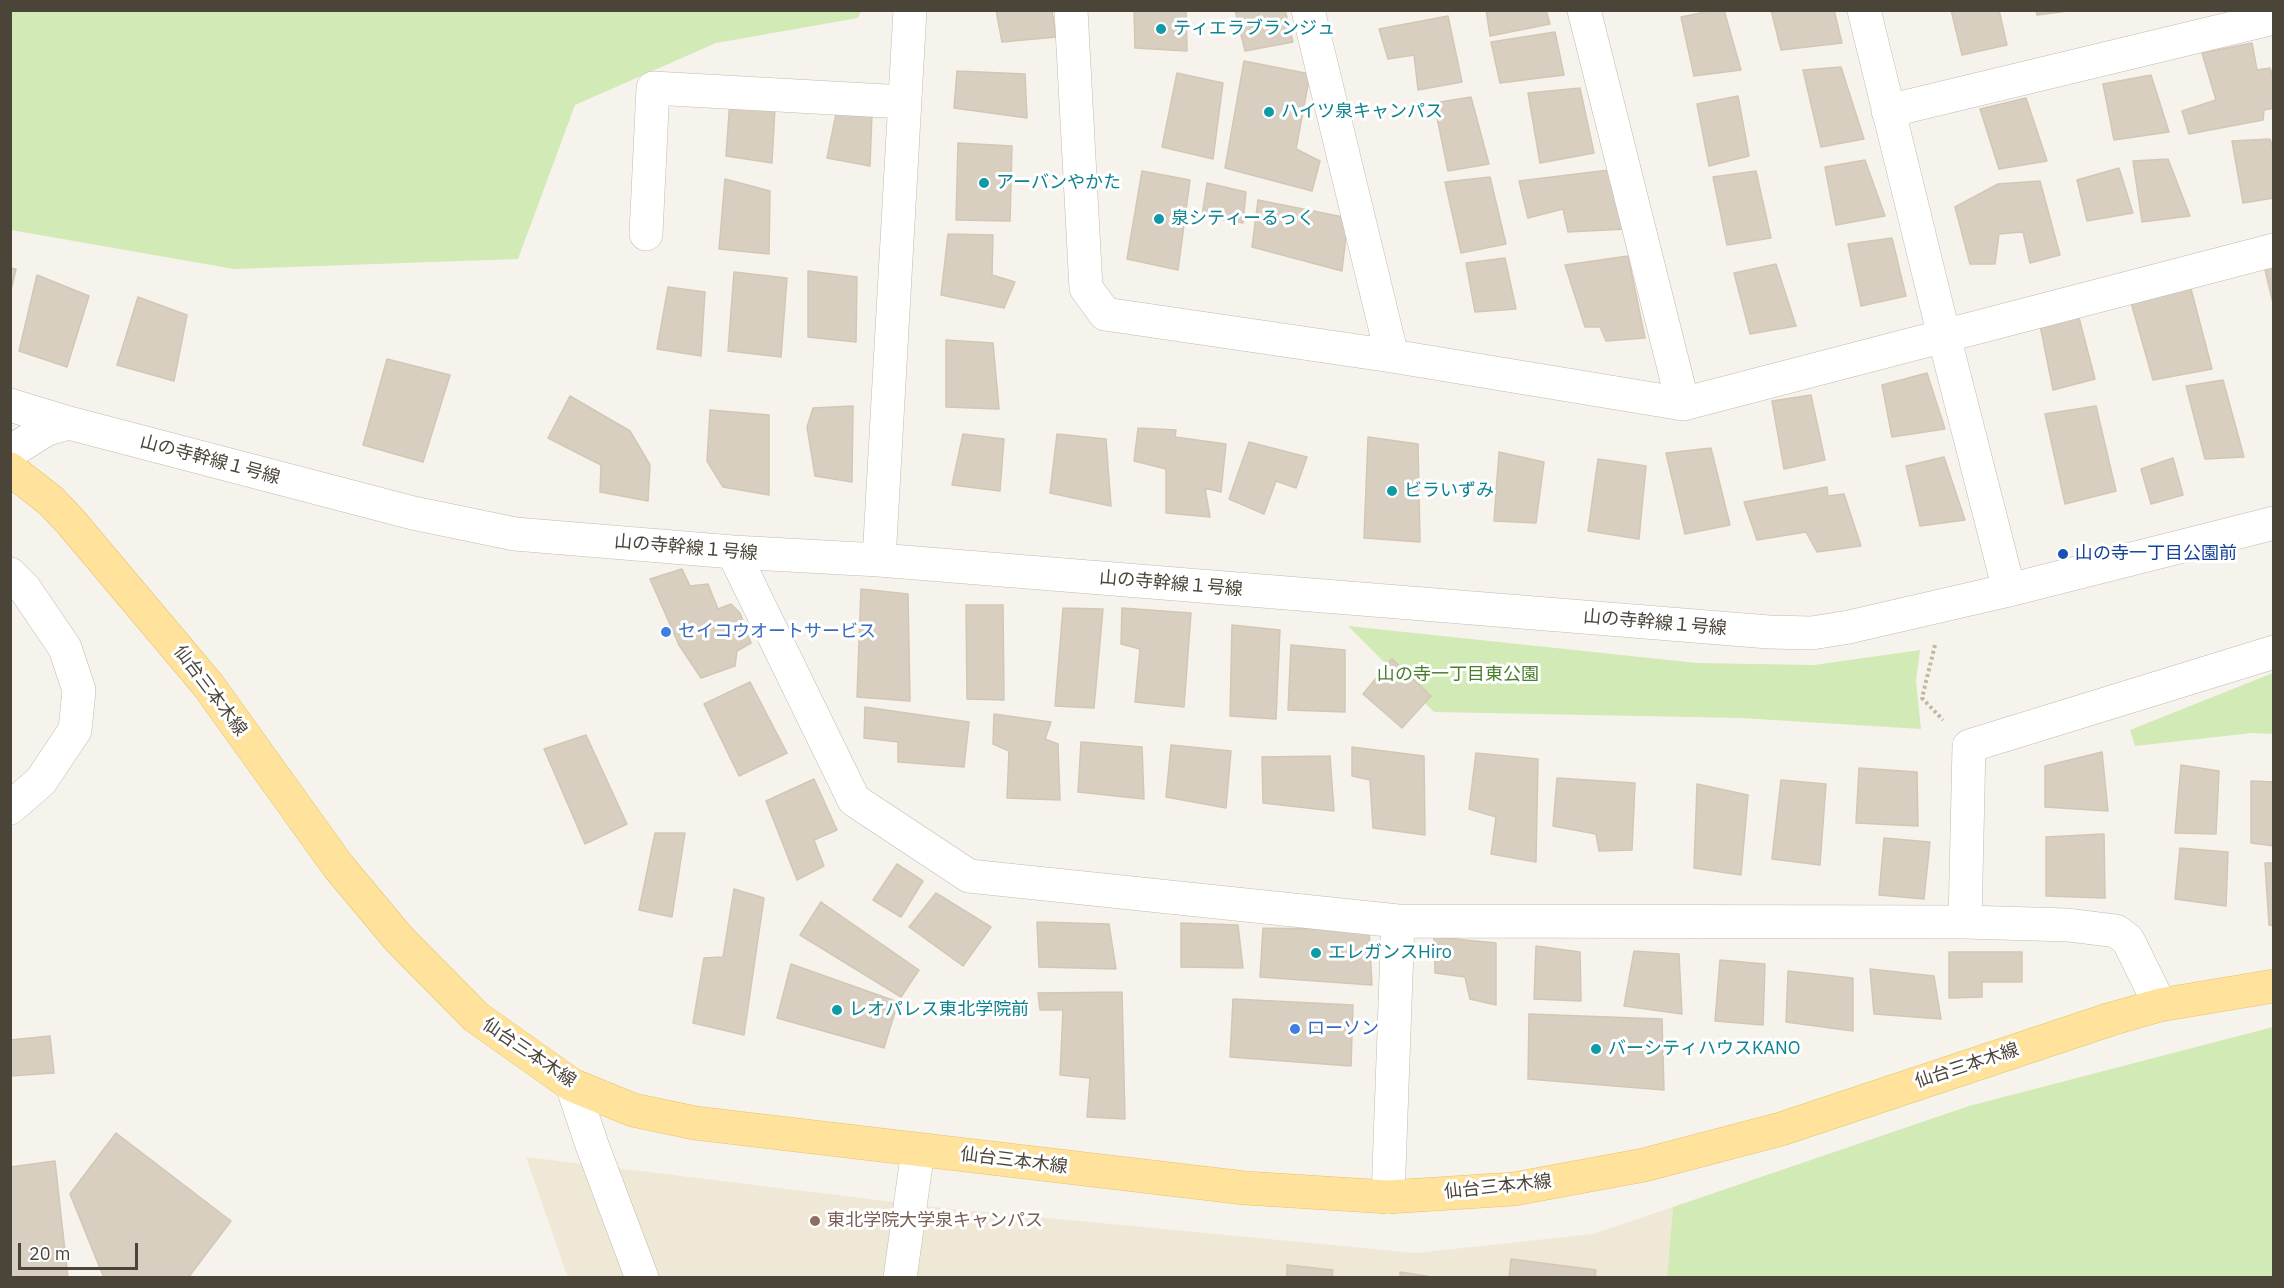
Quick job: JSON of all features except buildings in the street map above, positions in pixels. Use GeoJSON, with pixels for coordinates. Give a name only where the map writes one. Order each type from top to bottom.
{"type":"FeatureCollection","features":[{"type":"Feature","properties":{"kind":"main road","name":"仙台三本木線"},"geometry":{"type":"LineString","coordinates":[[10,469],[51,501],[70,520],[158,623],[208,685],[338,866],[399,939],[476,1017],[572,1085],[633,1110],[695,1124],[1245,1188],[1388,1197],[1514,1189],[1644,1165],[1781,1129],[2111,1019],[2160,1005],[2274,986]]}},
{"type":"Feature","properties":{"kind":"street"},"geometry":{"type":"LineString","coordinates":[[879,560],[910,10]]}},
{"type":"Feature","properties":{"kind":"street"},"geometry":{"type":"LineString","coordinates":[[1071,10],[1086,288],[1105,314],[1392,356],[1683,404],[2274,250]]}},
{"type":"Feature","properties":{"kind":"street"},"geometry":{"type":"LineString","coordinates":[[1308,10],[1392,356]]}},
{"type":"Feature","properties":{"kind":"street"},"geometry":{"type":"LineString","coordinates":[[1584,10],[1683,404]]}},
{"type":"Feature","properties":{"kind":"street"},"geometry":{"type":"LineString","coordinates":[[1864,10],[2009,590]]}},
{"type":"Feature","properties":{"kind":"street"},"geometry":{"type":"LineString","coordinates":[[1888,111],[2274,18]]}},
{"type":"Feature","properties":{"kind":"street"},"geometry":{"type":"LineString","coordinates":[[646,234],[653,88],[904,102]]}},
{"type":"Feature","properties":{"kind":"street","name":"山の寺幹線１号線"},"geometry":{"type":"LineString","coordinates":[[10,405],[69,423],[402,510],[515,534],[734,552],[879,560],[1769,632],[1812,633],[1850,627],[2009,590],[2274,523]]}},
{"type":"Feature","properties":{"kind":"street"},"geometry":{"type":"LineString","coordinates":[[10,452],[47,429],[69,423]]}},
{"type":"Feature","properties":{"kind":"street"},"geometry":{"type":"LineString","coordinates":[[734,552],[854,800],[969,876],[1398,921],[1965,922],[2068,926],[2116,931],[2128,940],[2160,1005]]}},
{"type":"Feature","properties":{"kind":"street"},"geometry":{"type":"LineString","coordinates":[[10,574],[25,589],[66,648],[79,690],[75,730],[41,780],[10,808]]}},
{"type":"Feature","properties":{"kind":"street"},"geometry":{"type":"LineString","coordinates":[[1965,922],[1969,746],[2274,652]]}},
{"type":"Feature","properties":{"kind":"street"},"geometry":{"type":"LineString","coordinates":[[1388,1197],[1398,921]]}},
{"type":"Feature","properties":{"kind":"street"},"geometry":{"type":"LineString","coordinates":[[572,1085],[642,1278]]}},
{"type":"Feature","properties":{"kind":"street"},"geometry":{"type":"LineString","coordinates":[[900,1278],[918,1150]]}},
{"type":"Feature","properties":{"kind":"path"},"geometry":{"type":"LineString","coordinates":[[1945,605],[1922,698],[1969,746]]}},
{"type":"Feature","properties":{"kind":"shaded area","name":"東北学院大学泉キャンパス"},"geometry":{"type":"Polygon","coordinates":[[[526,1157],[943,1208],[1416,1253],[1593,1234],[1673,1207],[1667,1277],[568,1278],[526,1157]]]}},
{"type":"Feature","properties":{"kind":"green space"},"geometry":{"type":"Polygon","coordinates":[[[10,11],[861,11],[858,18],[716,43],[575,105],[518,259],[234,269],[11,230],[10,11]]]}},
{"type":"Feature","properties":{"kind":"green space","name":"山の寺一丁目東公園"},"geometry":{"type":"Polygon","coordinates":[[[1348,626],[1697,663],[1814,665],[1920,650],[1916,681],[1921,729],[1741,718],[1434,712],[1348,626]]]}},
{"type":"Feature","properties":{"kind":"green space"},"geometry":{"type":"Polygon","coordinates":[[[2273,673],[2273,734],[2252,733],[2135,746],[2130,730],[2273,673]]]}},
{"type":"Feature","properties":{"kind":"green space"},"geometry":{"type":"Polygon","coordinates":[[[2273,1027],[2273,1277],[1667,1277],[1673,1207],[1969,1106],[2273,1027]]]}},
{"type":"Feature","properties":{"kind":"place","name":"ティエラブランジュ"},"geometry":{"type":"Point","coordinates":[1161,29]}},
{"type":"Feature","properties":{"kind":"place","name":"ハイツ泉キャンパス"},"geometry":{"type":"Point","coordinates":[1269,112]}},
{"type":"Feature","properties":{"kind":"place","name":"アーバンやかた"},"geometry":{"type":"Point","coordinates":[984,183]}},
{"type":"Feature","properties":{"kind":"place","name":"泉シティーるっく"},"geometry":{"type":"Point","coordinates":[1159,219]}},
{"type":"Feature","properties":{"kind":"place","name":"ビラいずみ"},"geometry":{"type":"Point","coordinates":[1392,491]}},
{"type":"Feature","properties":{"kind":"place","name":"山の寺一丁目公園前"},"geometry":{"type":"Point","coordinates":[2063,554]}},
{"type":"Feature","properties":{"kind":"place","name":"セイコウオートサービス"},"geometry":{"type":"Point","coordinates":[666,632]}},
{"type":"Feature","properties":{"kind":"place","name":"エレガンスHiro"},"geometry":{"type":"Point","coordinates":[1316,953]}},
{"type":"Feature","properties":{"kind":"place","name":"レオパレス東北学院前"},"geometry":{"type":"Point","coordinates":[837,1010]}},
{"type":"Feature","properties":{"kind":"place","name":"ローソン"},"geometry":{"type":"Point","coordinates":[1295,1029]}},
{"type":"Feature","properties":{"kind":"place","name":"バーシティハウスKANO"},"geometry":{"type":"Point","coordinates":[1596,1049]}},
{"type":"Feature","properties":{"kind":"place","name":"東北学院大学泉キャンパス"},"geometry":{"type":"Point","coordinates":[815,1221]}}]}
